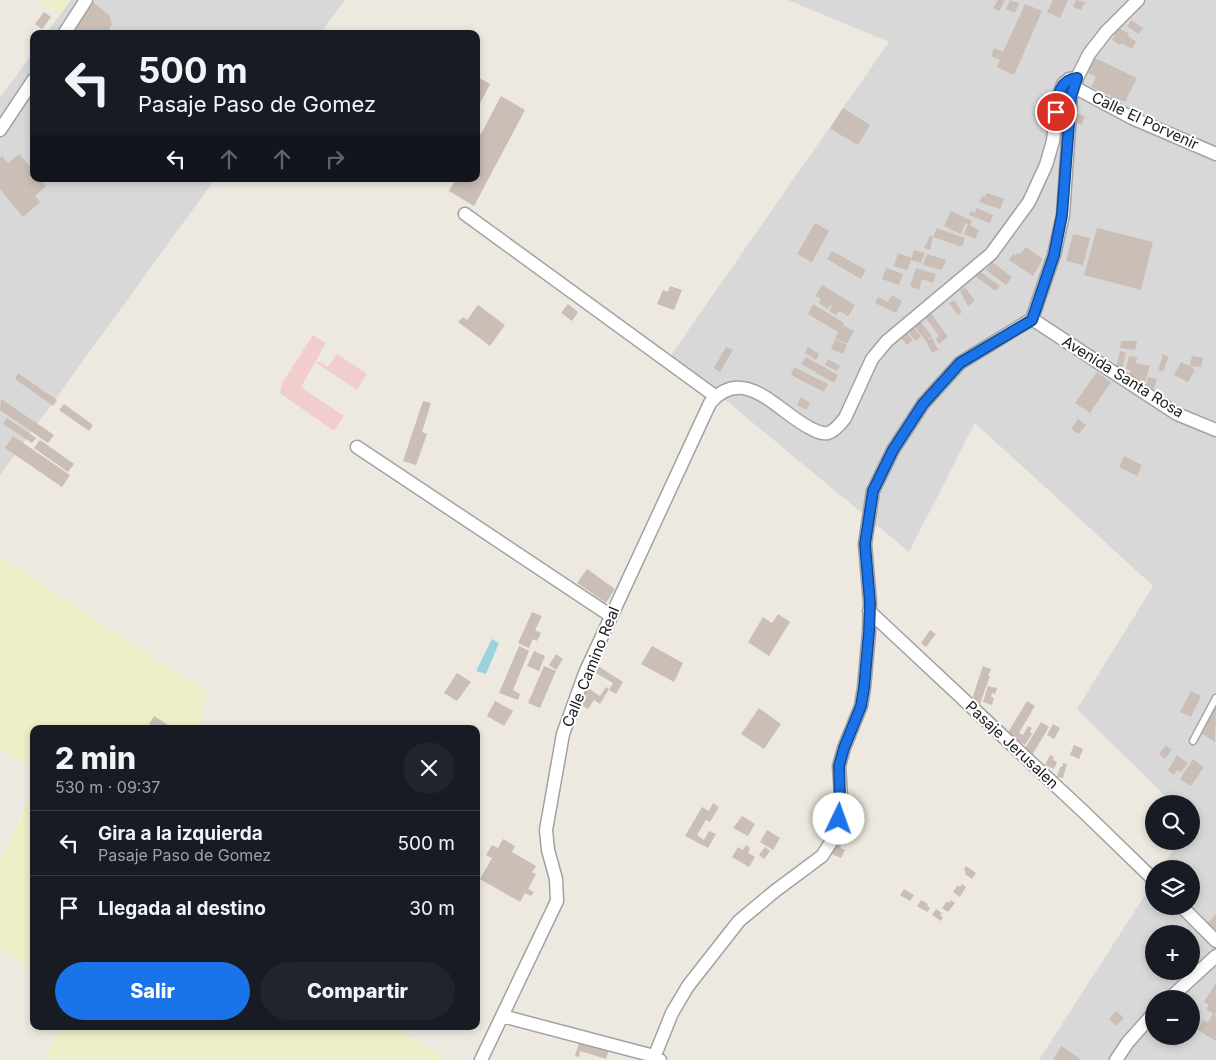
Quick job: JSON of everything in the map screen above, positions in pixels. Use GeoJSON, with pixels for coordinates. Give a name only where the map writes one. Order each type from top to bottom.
{"type":"FeatureCollection","features":[{"type":"Feature","properties":{"kind":"street"},"geometry":{"type":"LineString","coordinates":[[67,30],[86,0]]}},
{"type":"Feature","properties":{"kind":"street"},"geometry":{"type":"LineString","coordinates":[[502,1016],[656,1059],[672,1013],[688,986],[739,921],[822,856],[833,839],[839,819],[839,766],[844,748],[861,706],[864,688],[870,610],[865,544],[873,491],[893,450],[923,404],[960,363],[1032,320],[1054,255],[1062,215],[1071,97],[1089,54],[1132,2]]}},
{"type":"Feature","properties":{"kind":"street"},"geometry":{"type":"LineString","coordinates":[[465,214],[715,396],[723,391],[735,388],[749,389],[762,394],[801,424],[820,433],[830,433],[845,418],[872,359],[887,341],[991,254],[1029,202],[1046,166],[1053,141],[1058,97],[1063,84],[1069,79],[1076,82]]}},
{"type":"Feature","properties":{"kind":"street","name":"Calle El Porvenir"},"geometry":{"type":"LineString","coordinates":[[1076,82],[1132,118],[1216,154]]}},
{"type":"Feature","properties":{"kind":"street"},"geometry":{"type":"LineString","coordinates":[[0,130],[30,85]]}},
{"type":"Feature","properties":{"kind":"street","name":"Avenida Santa Rosa"},"geometry":{"type":"LineString","coordinates":[[1032,320],[1177,414],[1216,430]]}},
{"type":"Feature","properties":{"kind":"street","name":"Calle Camino Real"},"geometry":{"type":"LineString","coordinates":[[481,1060],[556,901],[556,879],[548,850],[546,830],[563,734],[585,673],[710,403],[715,396]]}},
{"type":"Feature","properties":{"kind":"street"},"geometry":{"type":"LineString","coordinates":[[357,448],[611,616]]}},
{"type":"Feature","properties":{"kind":"street","name":"Pasaje Jerusalen"},"geometry":{"type":"LineString","coordinates":[[870,610],[1145,871]]}},
{"type":"Feature","properties":{"kind":"street"},"geometry":{"type":"LineString","coordinates":[[1190,915],[1216,941]]}},
{"type":"Feature","properties":{"kind":"street"},"geometry":{"type":"LineString","coordinates":[[1179,990],[1216,956]]}},
{"type":"Feature","properties":{"kind":"street"},"geometry":{"type":"LineString","coordinates":[[1116,1060],[1128,1042],[1145,1023]]}},
{"type":"Feature","properties":{"kind":"lane"},"geometry":{"type":"LineString","coordinates":[[1193,741],[1216,698]]}},
{"type":"Feature","properties":{"kind":"shaded area"},"geometry":{"type":"Polygon","coordinates":[[[71,0],[345,0],[323,30],[49,30],[71,0]]]}},
{"type":"Feature","properties":{"kind":"shaded area"},"geometry":{"type":"Polygon","coordinates":[[[788,0],[1216,0],[1216,1060],[1039,1060],[1145,895],[1145,915],[1200,915],[1200,860],[1167,860],[1173,850],[1200,850],[1200,795],[1164,795],[1077,709],[1153,586],[975,423],[909,552],[671,355],[889,42],[788,0]]]}},
{"type":"Feature","properties":{"kind":"shaded area"},"geometry":{"type":"Polygon","coordinates":[[[30,57],[30,182],[213,182],[0,475],[0,98],[30,57]]]}},
{"type":"Feature","properties":{"kind":"shaded area"},"geometry":{"type":"Polygon","coordinates":[[[313,335],[326,343],[301,387],[344,416],[334,431],[280,393],[283,382],[313,335]]]}},
{"type":"Feature","properties":{"kind":"shaded area"},"geometry":{"type":"Polygon","coordinates":[[[337,354],[367,374],[357,390],[317,363],[318,361],[328,367],[337,354]]]}},
{"type":"Feature","properties":{"kind":"green space"},"geometry":{"type":"Polygon","coordinates":[[[36,0],[71,0],[60,15],[36,0]]]}},
{"type":"Feature","properties":{"kind":"green space"},"geometry":{"type":"Polygon","coordinates":[[[0,556],[208,693],[199,725],[30,725],[30,767],[0,748],[0,556]]]}},
{"type":"Feature","properties":{"kind":"green space"},"geometry":{"type":"Polygon","coordinates":[[[30,794],[30,968],[0,949],[0,862],[30,794]]]}},
{"type":"Feature","properties":{"kind":"green space"},"geometry":{"type":"Polygon","coordinates":[[[61,1030],[401,1030],[446,1060],[44,1060],[61,1030]]]}},
{"type":"Feature","properties":{"kind":"water"},"geometry":{"type":"Polygon","coordinates":[[[492,639],[499,643],[486,674],[476,671],[492,639]]]}},
{"type":"Feature","properties":{"kind":"building"},"geometry":{"type":"Polygon","coordinates":[[[998,0],[1005,0],[999,11],[993,8],[998,0]]]}},
{"type":"Feature","properties":{"kind":"building"},"geometry":{"type":"Polygon","coordinates":[[[1010,0],[1019,3],[1015,13],[1006,9],[1010,0]]]}},
{"type":"Feature","properties":{"kind":"building"},"geometry":{"type":"Polygon","coordinates":[[[1053,0],[1068,0],[1060,18],[1047,12],[1053,0]]]}},
{"type":"Feature","properties":{"kind":"building"},"geometry":{"type":"Polygon","coordinates":[[[1076,0],[1085,2],[1081,10],[1073,7],[1076,0]]]}},
{"type":"Feature","properties":{"kind":"building"},"geometry":{"type":"Polygon","coordinates":[[[93,2],[109,15],[112,24],[109,30],[74,30],[72,26],[93,2]]]}},
{"type":"Feature","properties":{"kind":"building"},"geometry":{"type":"Polygon","coordinates":[[[1025,4],[1042,11],[1014,75],[997,67],[1000,60],[991,56],[994,48],[1003,52],[1025,4]]]}},
{"type":"Feature","properties":{"kind":"building"},"geometry":{"type":"Polygon","coordinates":[[[44,12],[51,17],[42,29],[35,24],[44,12]]]}},
{"type":"Feature","properties":{"kind":"building"},"geometry":{"type":"Polygon","coordinates":[[[1131,20],[1143,28],[1139,34],[1127,27],[1131,20]]]}},
{"type":"Feature","properties":{"kind":"building"},"geometry":{"type":"Polygon","coordinates":[[[1116,26],[1129,34],[1128,36],[1136,42],[1132,49],[1112,40],[1115,35],[1112,33],[1116,26]]]}},
{"type":"Feature","properties":{"kind":"building"},"geometry":{"type":"Polygon","coordinates":[[[1093,57],[1137,78],[1125,102],[1117,99],[1113,106],[1107,103],[1111,96],[1091,87],[1096,77],[1086,72],[1093,57]]]}},
{"type":"Feature","properties":{"kind":"building"},"geometry":{"type":"Polygon","coordinates":[[[480,78],[490,84],[480,103],[480,78]]]}},
{"type":"Feature","properties":{"kind":"building"},"geometry":{"type":"Polygon","coordinates":[[[501,96],[525,110],[474,206],[449,191],[454,182],[480,182],[481,134],[501,96]]]}},
{"type":"Feature","properties":{"kind":"building"},"geometry":{"type":"Polygon","coordinates":[[[843,108],[870,125],[858,145],[830,129],[843,108]]]}},
{"type":"Feature","properties":{"kind":"building"},"geometry":{"type":"Polygon","coordinates":[[[1078,114],[1085,116],[1082,125],[1075,123],[1078,114]]]}},
{"type":"Feature","properties":{"kind":"building"},"geometry":{"type":"Polygon","coordinates":[[[19,154],[30,166],[30,182],[43,182],[46,186],[35,196],[40,202],[23,217],[0,189],[0,158],[2,156],[8,163],[19,154]]]}},
{"type":"Feature","properties":{"kind":"building"},"geometry":{"type":"Polygon","coordinates":[[[987,193],[1004,199],[1000,209],[979,202],[982,196],[985,197],[987,193]]]}},
{"type":"Feature","properties":{"kind":"building"},"geometry":{"type":"Polygon","coordinates":[[[976,208],[993,215],[990,223],[969,215],[971,211],[975,213],[976,208]]]}},
{"type":"Feature","properties":{"kind":"building"},"geometry":{"type":"Polygon","coordinates":[[[951,211],[972,221],[970,225],[979,230],[975,239],[964,234],[968,224],[965,223],[961,234],[944,226],[951,211]]]}},
{"type":"Feature","properties":{"kind":"building"},"geometry":{"type":"Polygon","coordinates":[[[815,223],[829,231],[812,262],[797,254],[815,223]]]}},
{"type":"Feature","properties":{"kind":"building"},"geometry":{"type":"Polygon","coordinates":[[[937,228],[965,238],[962,247],[933,237],[937,228]]]}},
{"type":"Feature","properties":{"kind":"building"},"geometry":{"type":"Polygon","coordinates":[[[1097,228],[1153,242],[1141,290],[1084,275],[1097,228]]]}},
{"type":"Feature","properties":{"kind":"building"},"geometry":{"type":"Polygon","coordinates":[[[1073,234],[1090,238],[1083,265],[1066,261],[1073,234]]]}},
{"type":"Feature","properties":{"kind":"building"},"geometry":{"type":"Polygon","coordinates":[[[930,236],[933,237],[930,250],[924,248],[930,236]]]}},
{"type":"Feature","properties":{"kind":"building"},"geometry":{"type":"Polygon","coordinates":[[[1026,247],[1043,259],[1033,276],[1009,260],[1013,254],[1016,256],[1017,253],[1020,254],[1026,247]]]}},
{"type":"Feature","properties":{"kind":"building"},"geometry":{"type":"Polygon","coordinates":[[[914,250],[925,253],[921,263],[911,260],[907,270],[894,266],[898,253],[912,258],[914,250]]]}},
{"type":"Feature","properties":{"kind":"building"},"geometry":{"type":"Polygon","coordinates":[[[832,251],[866,270],[861,279],[827,259],[832,251]]]}},
{"type":"Feature","properties":{"kind":"building"},"geometry":{"type":"Polygon","coordinates":[[[927,254],[946,260],[942,270],[923,265],[927,254]]]}},
{"type":"Feature","properties":{"kind":"building"},"geometry":{"type":"Polygon","coordinates":[[[992,262],[1012,277],[1006,285],[986,270],[992,262]]]}},
{"type":"Feature","properties":{"kind":"building"},"geometry":{"type":"Polygon","coordinates":[[[886,268],[903,274],[899,285],[882,279],[886,268]]]}},
{"type":"Feature","properties":{"kind":"building"},"geometry":{"type":"Polygon","coordinates":[[[916,268],[936,274],[933,283],[922,279],[919,290],[910,286],[916,268]]]}},
{"type":"Feature","properties":{"kind":"building"},"geometry":{"type":"Polygon","coordinates":[[[978,270],[1000,286],[995,291],[974,275],[978,270]]]}},
{"type":"Feature","properties":{"kind":"building"},"geometry":{"type":"Polygon","coordinates":[[[822,285],[855,305],[848,316],[839,311],[836,315],[829,311],[832,306],[830,305],[827,309],[819,303],[821,299],[815,296],[822,285]]]}},
{"type":"Feature","properties":{"kind":"building"},"geometry":{"type":"Polygon","coordinates":[[[670,286],[682,290],[674,310],[657,304],[663,290],[668,292],[670,286]]]}},
{"type":"Feature","properties":{"kind":"building"},"geometry":{"type":"Polygon","coordinates":[[[965,287],[975,301],[968,306],[960,291],[965,287]]]}},
{"type":"Feature","properties":{"kind":"building"},"geometry":{"type":"Polygon","coordinates":[[[892,295],[902,301],[896,313],[875,303],[878,297],[888,302],[892,295]]]}},
{"type":"Feature","properties":{"kind":"building"},"geometry":{"type":"Polygon","coordinates":[[[954,300],[962,312],[958,315],[949,303],[954,300]]]}},
{"type":"Feature","properties":{"kind":"building"},"geometry":{"type":"Polygon","coordinates":[[[568,304],[578,312],[572,321],[561,313],[568,304]]]}},
{"type":"Feature","properties":{"kind":"building"},"geometry":{"type":"Polygon","coordinates":[[[813,304],[854,331],[847,344],[835,338],[838,332],[808,314],[813,304]]]}},
{"type":"Feature","properties":{"kind":"building"},"geometry":{"type":"Polygon","coordinates":[[[478,305],[505,325],[490,346],[458,322],[463,317],[467,320],[478,305]]]}},
{"type":"Feature","properties":{"kind":"building"},"geometry":{"type":"Polygon","coordinates":[[[928,309],[948,337],[939,344],[936,339],[939,336],[922,313],[928,309]]]}},
{"type":"Feature","properties":{"kind":"building"},"geometry":{"type":"Polygon","coordinates":[[[920,321],[932,336],[926,341],[914,326],[920,321]]]}},
{"type":"Feature","properties":{"kind":"building"},"geometry":{"type":"Polygon","coordinates":[[[912,326],[921,336],[916,341],[907,330],[912,326]]]}},
{"type":"Feature","properties":{"kind":"building"},"geometry":{"type":"Polygon","coordinates":[[[906,332],[913,340],[907,345],[900,337],[906,332]]]}},
{"type":"Feature","properties":{"kind":"building"},"geometry":{"type":"Polygon","coordinates":[[[932,338],[938,350],[932,353],[926,341],[932,338]]]}},
{"type":"Feature","properties":{"kind":"building"},"geometry":{"type":"Polygon","coordinates":[[[835,339],[847,345],[843,354],[831,349],[835,339]]]}},
{"type":"Feature","properties":{"kind":"building"},"geometry":{"type":"Polygon","coordinates":[[[1121,341],[1137,341],[1135,350],[1120,348],[1121,341]]]}},
{"type":"Feature","properties":{"kind":"building"},"geometry":{"type":"Polygon","coordinates":[[[726,347],[733,350],[720,372],[714,368],[726,347]]]}},
{"type":"Feature","properties":{"kind":"building"},"geometry":{"type":"Polygon","coordinates":[[[808,347],[819,354],[816,360],[805,353],[808,347]]]}},
{"type":"Feature","properties":{"kind":"building"},"geometry":{"type":"Polygon","coordinates":[[[1120,351],[1126,353],[1122,368],[1116,367],[1120,351]]]}},
{"type":"Feature","properties":{"kind":"building"},"geometry":{"type":"Polygon","coordinates":[[[1163,354],[1169,357],[1163,371],[1158,371],[1163,354]]]}},
{"type":"Feature","properties":{"kind":"building"},"geometry":{"type":"Polygon","coordinates":[[[1129,356],[1137,357],[1136,363],[1150,366],[1145,381],[1128,378],[1131,370],[1126,369],[1129,356]]]}},
{"type":"Feature","properties":{"kind":"building"},"geometry":{"type":"Polygon","coordinates":[[[1192,356],[1203,358],[1201,367],[1190,366],[1192,356]]]}},
{"type":"Feature","properties":{"kind":"building"},"geometry":{"type":"Polygon","coordinates":[[[806,357],[838,375],[834,383],[801,364],[806,357]]]}},
{"type":"Feature","properties":{"kind":"building"},"geometry":{"type":"Polygon","coordinates":[[[828,359],[840,366],[837,371],[825,365],[828,359]]]}},
{"type":"Feature","properties":{"kind":"building"},"geometry":{"type":"Polygon","coordinates":[[[1181,362],[1195,370],[1188,382],[1174,375],[1181,362]]]}},
{"type":"Feature","properties":{"kind":"building"},"geometry":{"type":"Polygon","coordinates":[[[794,367],[828,384],[824,392],[791,375],[794,367]]]}},
{"type":"Feature","properties":{"kind":"building"},"geometry":{"type":"Polygon","coordinates":[[[1097,372],[1111,382],[1090,413],[1075,403],[1097,372]]]}},
{"type":"Feature","properties":{"kind":"building"},"geometry":{"type":"Polygon","coordinates":[[[18,373],[57,400],[53,406],[15,379],[18,373]]]}},
{"type":"Feature","properties":{"kind":"building"},"geometry":{"type":"Polygon","coordinates":[[[1148,377],[1157,379],[1154,389],[1146,388],[1148,377]]]}},
{"type":"Feature","properties":{"kind":"building"},"geometry":{"type":"Polygon","coordinates":[[[801,397],[810,403],[806,410],[797,405],[801,397]]]}},
{"type":"Feature","properties":{"kind":"building"},"geometry":{"type":"Polygon","coordinates":[[[1,399],[54,435],[48,443],[0,410],[1,399]]]}},
{"type":"Feature","properties":{"kind":"building"},"geometry":{"type":"Polygon","coordinates":[[[423,401],[431,403],[422,432],[427,434],[416,465],[403,461],[423,401]]]}},
{"type":"Feature","properties":{"kind":"building"},"geometry":{"type":"Polygon","coordinates":[[[64,404],[93,425],[89,431],[59,410],[64,404]]]}},
{"type":"Feature","properties":{"kind":"building"},"geometry":{"type":"Polygon","coordinates":[[[7,418],[36,438],[32,443],[3,424],[7,418]]]}},
{"type":"Feature","properties":{"kind":"building"},"geometry":{"type":"Polygon","coordinates":[[[1078,419],[1086,425],[1079,434],[1071,429],[1078,419]]]}},
{"type":"Feature","properties":{"kind":"building"},"geometry":{"type":"Polygon","coordinates":[[[13,436],[70,475],[62,487],[5,448],[13,436]]]}},
{"type":"Feature","properties":{"kind":"building"},"geometry":{"type":"Polygon","coordinates":[[[40,440],[74,464],[68,472],[34,448],[40,440]]]}},
{"type":"Feature","properties":{"kind":"building"},"geometry":{"type":"Polygon","coordinates":[[[1124,456],[1142,465],[1137,476],[1119,467],[1124,456]]]}},
{"type":"Feature","properties":{"kind":"building"},"geometry":{"type":"Polygon","coordinates":[[[587,569],[615,589],[606,603],[577,583],[587,569]]]}},
{"type":"Feature","properties":{"kind":"building"},"geometry":{"type":"Polygon","coordinates":[[[532,612],[542,616],[535,630],[541,633],[537,641],[533,639],[529,648],[518,643],[532,612]]]}},
{"type":"Feature","properties":{"kind":"building"},"geometry":{"type":"Polygon","coordinates":[[[778,614],[790,622],[769,656],[748,642],[763,617],[772,623],[778,614]]]}},
{"type":"Feature","properties":{"kind":"building"},"geometry":{"type":"Polygon","coordinates":[[[930,630],[936,634],[926,647],[921,643],[930,630]]]}},
{"type":"Feature","properties":{"kind":"building"},"geometry":{"type":"Polygon","coordinates":[[[519,646],[529,651],[513,690],[520,694],[518,700],[499,693],[519,646]]]}},
{"type":"Feature","properties":{"kind":"building"},"geometry":{"type":"Polygon","coordinates":[[[652,646],[683,663],[674,682],[641,664],[652,646]]]}},
{"type":"Feature","properties":{"kind":"building"},"geometry":{"type":"Polygon","coordinates":[[[534,651],[545,656],[539,671],[527,666],[534,651]]]}},
{"type":"Feature","properties":{"kind":"building"},"geometry":{"type":"Polygon","coordinates":[[[556,654],[563,659],[556,670],[549,665],[556,654]]]}},
{"type":"Feature","properties":{"kind":"building"},"geometry":{"type":"Polygon","coordinates":[[[544,666],[556,671],[540,708],[528,703],[544,666]]]}},
{"type":"Feature","properties":{"kind":"building"},"geometry":{"type":"Polygon","coordinates":[[[598,666],[623,682],[616,694],[609,690],[613,683],[594,672],[598,666]]]}},
{"type":"Feature","properties":{"kind":"building"},"geometry":{"type":"Polygon","coordinates":[[[983,666],[991,669],[980,704],[972,699],[983,666]]]}},
{"type":"Feature","properties":{"kind":"building"},"geometry":{"type":"Polygon","coordinates":[[[457,673],[471,682],[457,701],[444,693],[457,673]]]}},
{"type":"Feature","properties":{"kind":"building"},"geometry":{"type":"Polygon","coordinates":[[[585,686],[600,696],[606,687],[609,689],[600,704],[594,700],[588,709],[575,702],[585,686]]]}},
{"type":"Feature","properties":{"kind":"building"},"geometry":{"type":"Polygon","coordinates":[[[988,686],[997,688],[995,694],[992,693],[991,697],[994,698],[992,705],[983,702],[988,686]]]}},
{"type":"Feature","properties":{"kind":"building"},"geometry":{"type":"Polygon","coordinates":[[[1191,691],[1201,696],[1191,717],[1180,712],[1191,691]]]}},
{"type":"Feature","properties":{"kind":"building"},"geometry":{"type":"Polygon","coordinates":[[[495,701],[513,711],[504,726],[487,716],[495,701]]]}},
{"type":"Feature","properties":{"kind":"building"},"geometry":{"type":"Polygon","coordinates":[[[1027,701],[1035,706],[1019,733],[1023,735],[1028,726],[1032,728],[1030,732],[1032,734],[1025,745],[1007,734],[1027,701]]]}},
{"type":"Feature","properties":{"kind":"building"},"geometry":{"type":"Polygon","coordinates":[[[759,708],[781,724],[764,749],[741,734],[759,708]]]}},
{"type":"Feature","properties":{"kind":"building"},"geometry":{"type":"Polygon","coordinates":[[[1216,709],[1215,742],[1199,732],[1216,709]]]}},
{"type":"Feature","properties":{"kind":"building"},"geometry":{"type":"Polygon","coordinates":[[[154,716],[168,725],[151,725],[149,724],[154,716]]]}},
{"type":"Feature","properties":{"kind":"building"},"geometry":{"type":"Polygon","coordinates":[[[1041,722],[1049,727],[1032,755],[1024,750],[1041,722]]]}},
{"type":"Feature","properties":{"kind":"building"},"geometry":{"type":"Polygon","coordinates":[[[1053,724],[1060,728],[1054,739],[1047,735],[1053,724]]]}},
{"type":"Feature","properties":{"kind":"building"},"geometry":{"type":"Polygon","coordinates":[[[1074,745],[1083,749],[1079,759],[1070,755],[1074,745]]]}},
{"type":"Feature","properties":{"kind":"building"},"geometry":{"type":"Polygon","coordinates":[[[1166,745],[1172,750],[1165,759],[1159,754],[1166,745]]]}},
{"type":"Feature","properties":{"kind":"building"},"geometry":{"type":"Polygon","coordinates":[[[1050,755],[1057,762],[1054,769],[1045,765],[1050,755]]]}},
{"type":"Feature","properties":{"kind":"building"},"geometry":{"type":"Polygon","coordinates":[[[1177,755],[1188,763],[1181,772],[1177,770],[1174,775],[1168,770],[1177,755]]]}},
{"type":"Feature","properties":{"kind":"building"},"geometry":{"type":"Polygon","coordinates":[[[1193,759],[1204,767],[1191,786],[1180,779],[1193,759]]]}},
{"type":"Feature","properties":{"kind":"building"},"geometry":{"type":"Polygon","coordinates":[[[1063,763],[1067,764],[1063,778],[1057,777],[1060,767],[1062,767],[1063,763]]]}},
{"type":"Feature","properties":{"kind":"building"},"geometry":{"type":"Polygon","coordinates":[[[713,803],[719,807],[710,822],[706,820],[697,835],[704,840],[709,831],[716,834],[708,848],[685,836],[702,807],[709,811],[713,803]]]}},
{"type":"Feature","properties":{"kind":"building"},"geometry":{"type":"Polygon","coordinates":[[[848,812],[855,815],[840,848],[845,850],[841,858],[829,853],[848,812]]]}},
{"type":"Feature","properties":{"kind":"building"},"geometry":{"type":"Polygon","coordinates":[[[742,816],[755,824],[748,836],[733,828],[742,816]]]}},
{"type":"Feature","properties":{"kind":"building"},"geometry":{"type":"Polygon","coordinates":[[[767,830],[780,838],[773,850],[760,842],[767,830]]]}},
{"type":"Feature","properties":{"kind":"building"},"geometry":{"type":"Polygon","coordinates":[[[503,839],[515,846],[512,852],[536,866],[532,872],[536,874],[528,889],[534,892],[531,896],[525,893],[520,902],[480,879],[492,858],[486,855],[492,845],[498,848],[503,839]]]}},
{"type":"Feature","properties":{"kind":"building"},"geometry":{"type":"Polygon","coordinates":[[[746,845],[750,848],[748,853],[755,857],[749,867],[732,857],[738,847],[743,850],[746,845]]]}},
{"type":"Feature","properties":{"kind":"building"},"geometry":{"type":"Polygon","coordinates":[[[765,847],[770,851],[764,859],[759,855],[765,847]]]}},
{"type":"Feature","properties":{"kind":"building"},"geometry":{"type":"Polygon","coordinates":[[[966,866],[976,873],[972,879],[965,874],[966,866]]]}},
{"type":"Feature","properties":{"kind":"building"},"geometry":{"type":"Polygon","coordinates":[[[962,884],[966,887],[960,897],[953,892],[958,885],[960,887],[962,884]]]}},
{"type":"Feature","properties":{"kind":"building"},"geometry":{"type":"Polygon","coordinates":[[[904,889],[914,895],[910,901],[900,895],[904,889]]]}},
{"type":"Feature","properties":{"kind":"building"},"geometry":{"type":"Polygon","coordinates":[[[921,900],[928,904],[927,906],[930,908],[927,912],[917,906],[921,900]]]}},
{"type":"Feature","properties":{"kind":"building"},"geometry":{"type":"Polygon","coordinates":[[[951,900],[955,903],[948,912],[942,908],[947,901],[949,903],[951,900]]]}},
{"type":"Feature","properties":{"kind":"building"},"geometry":{"type":"Polygon","coordinates":[[[936,909],[942,913],[940,915],[943,917],[941,921],[932,915],[936,909]]]}},
{"type":"Feature","properties":{"kind":"building"},"geometry":{"type":"Polygon","coordinates":[[[1216,914],[1216,934],[1206,925],[1216,914]]]}},
{"type":"Feature","properties":{"kind":"building"},"geometry":{"type":"Polygon","coordinates":[[[1216,983],[1215,1015],[1206,1009],[1209,1005],[1204,1002],[1216,983]]]}},
{"type":"Feature","properties":{"kind":"building"},"geometry":{"type":"Polygon","coordinates":[[[1116,1011],[1124,1018],[1116,1026],[1109,1019],[1116,1011]]]}},
{"type":"Feature","properties":{"kind":"building"},"geometry":{"type":"Polygon","coordinates":[[[1213,1014],[1216,1016],[1216,1041],[1200,1031],[1203,1020],[1207,1023],[1213,1014]]]}},
{"type":"Feature","properties":{"kind":"building"},"geometry":{"type":"Polygon","coordinates":[[[580,1040],[609,1050],[606,1059],[580,1051],[579,1057],[575,1056],[580,1040]]]}},
{"type":"Feature","properties":{"kind":"building"},"geometry":{"type":"Polygon","coordinates":[[[1061,1046],[1082,1060],[1053,1060],[1061,1046]]]}},
{"type":"Feature","properties":{"kind":"route"},"geometry":{"type":"LineString","coordinates":[[839,819],[839,766],[844,748],[861,706],[864,688],[870,603],[865,544],[873,491],[893,450],[923,404],[960,363],[1032,320],[1054,255],[1062,215],[1071,97],[1077,78],[1069,79],[1063,84],[1058,97],[1056,112]]}}]}
